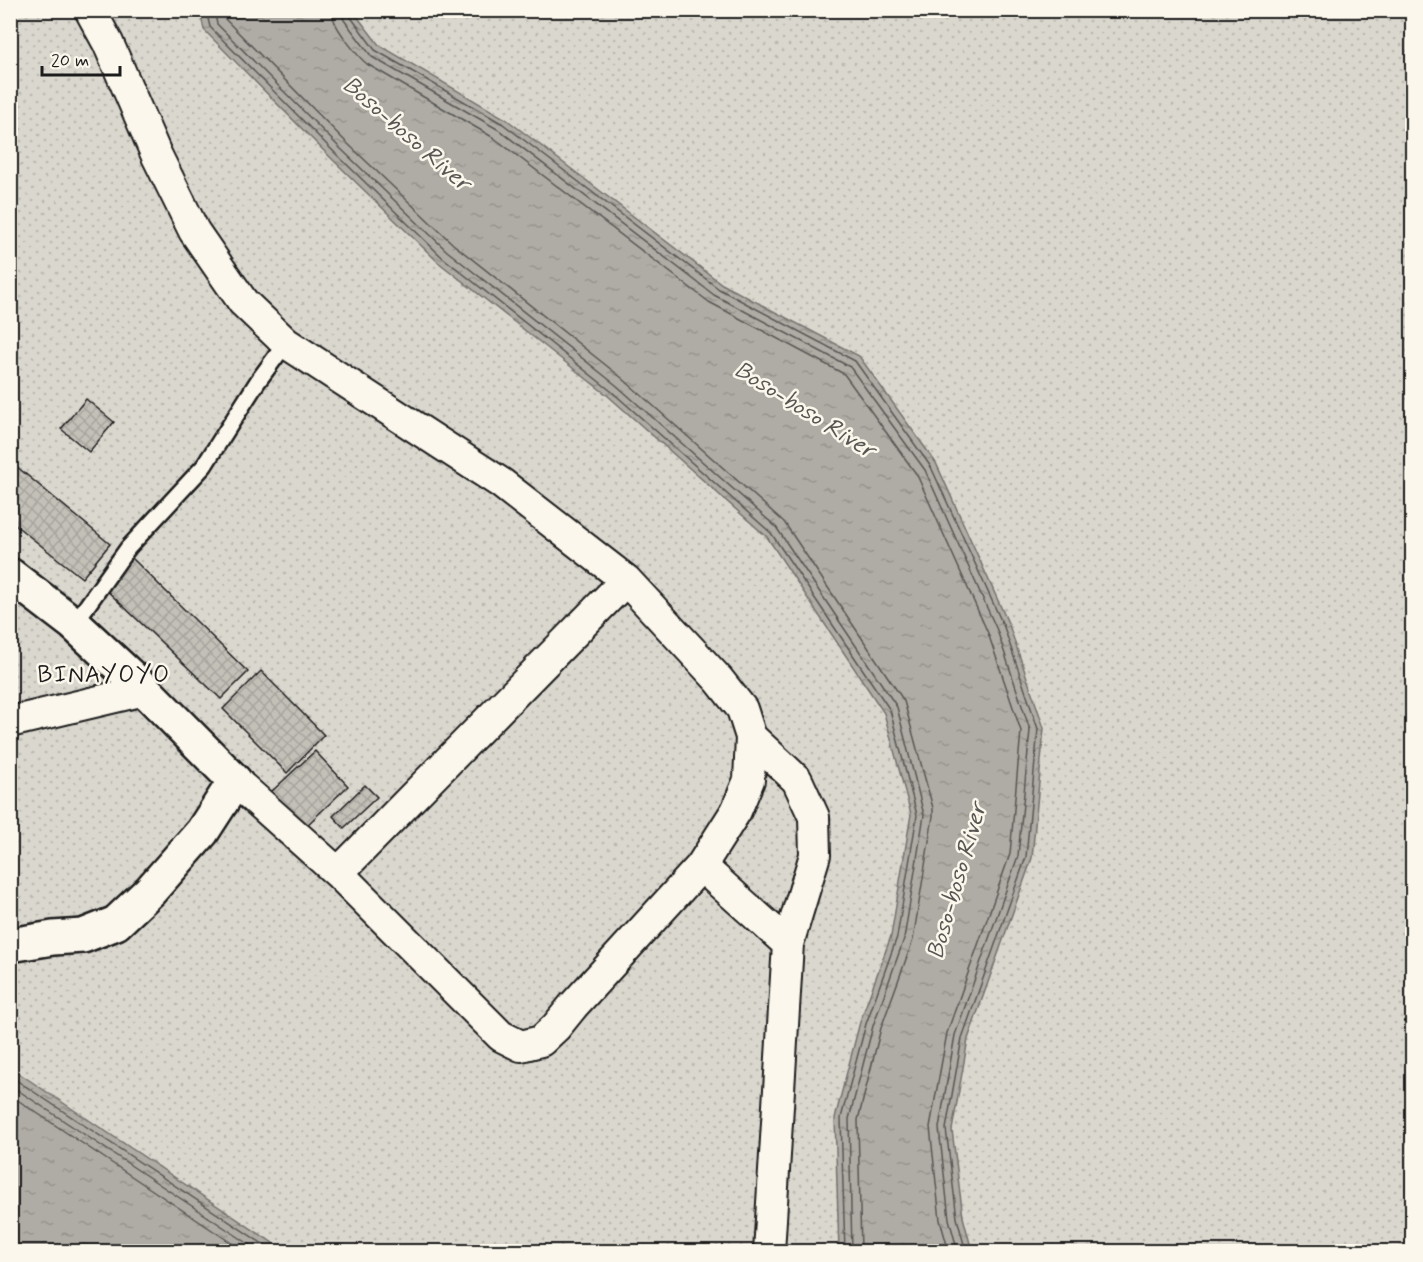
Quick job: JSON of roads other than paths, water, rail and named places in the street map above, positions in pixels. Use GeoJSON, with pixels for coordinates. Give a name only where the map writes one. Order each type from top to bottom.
{"type":"FeatureCollection","features":[{"type":"Feature","properties":{"kind":"street"},"geometry":{"type":"LineString","coordinates":[[10,575],[74,624],[145,690],[235,781],[338,873],[501,1036],[521,1046],[541,1041],[556,1027],[701,866],[736,811],[749,780],[751,737],[741,709],[719,680],[626,580],[501,483],[286,343],[243,302],[194,231],[156,154],[108,43],[90,10]]}},
{"type":"Feature","properties":{"kind":"street"},"geometry":{"type":"LineString","coordinates":[[338,873],[626,580]]}},
{"type":"Feature","properties":{"kind":"street"},"geometry":{"type":"LineString","coordinates":[[10,722],[145,690]]}},
{"type":"Feature","properties":{"kind":"street"},"geometry":{"type":"LineString","coordinates":[[751,737],[797,780],[814,817],[815,855],[788,944],[769,1251]]}},
{"type":"Feature","properties":{"kind":"street"},"geometry":{"type":"LineString","coordinates":[[10,945],[83,936],[116,923],[150,891],[202,832],[235,781]]}},
{"type":"Feature","properties":{"kind":"street"},"geometry":{"type":"LineString","coordinates":[[701,866],[788,944]]}},
{"type":"Feature","properties":{"kind":"lane"},"geometry":{"type":"LineString","coordinates":[[74,624],[128,548],[204,466],[258,381],[286,343]]}},
{"type":"Feature","properties":{"kind":"water","name":"Boso-boso River"},"geometry":{"type":"Polygon","coordinates":[[[200,11],[353,11],[379,45],[506,119],[722,284],[859,356],[936,463],[1009,625],[1044,728],[1032,858],[968,1039],[952,1130],[963,1217],[972,1251],[839,1251],[835,1118],[860,1022],[891,936],[911,814],[884,713],[767,537],[607,395],[438,262],[204,30],[200,11]]]}},
{"type":"Feature","properties":{"kind":"water"},"geometry":{"type":"Polygon","coordinates":[[[11,1068],[285,1251],[11,1251],[11,1068]]]}},
{"type":"Feature","properties":{"kind":"district","name":"BINAYOYO"},"geometry":{"type":"Point","coordinates":[104,674]}}]}
